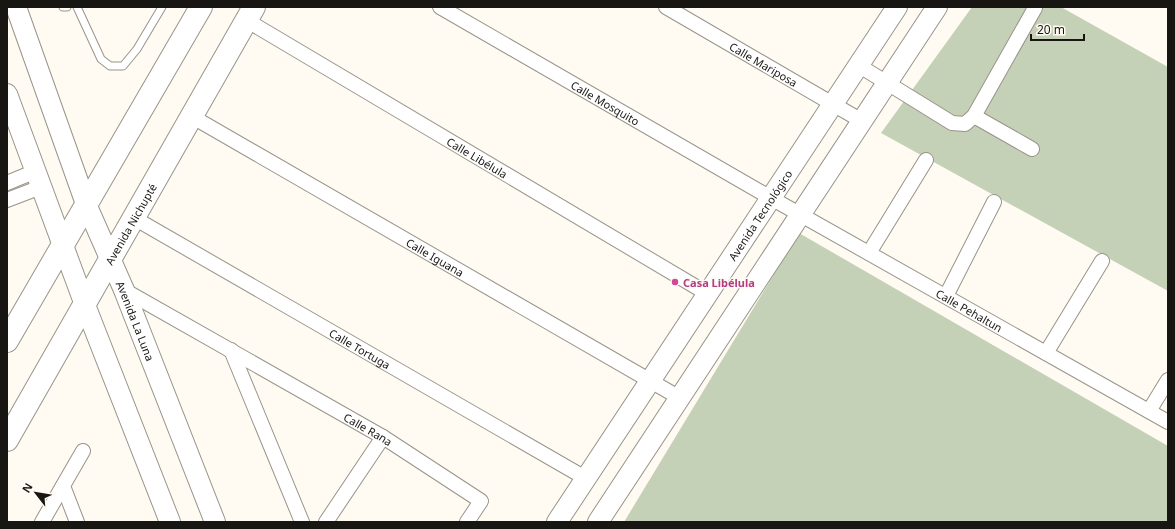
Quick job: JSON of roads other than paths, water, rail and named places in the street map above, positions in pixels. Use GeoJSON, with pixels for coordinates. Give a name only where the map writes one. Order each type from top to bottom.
{"type":"FeatureCollection","features":[{"type":"Feature","properties":{"kind":"main road"},"geometry":{"type":"LineString","coordinates":[[7,341],[201,7]]}},
{"type":"Feature","properties":{"kind":"main road","name":"Avenida Nichupté"},"geometry":{"type":"LineString","coordinates":[[7,440],[250,14]]}},
{"type":"Feature","properties":{"kind":"street","name":"Avenida La Luna"},"geometry":{"type":"LineString","coordinates":[[16,7],[86,204],[124,290],[215,522]]}},
{"type":"Feature","properties":{"kind":"street","name":"Calle Mosquito"},"geometry":{"type":"LineString","coordinates":[[440,7],[771,198]]}},
{"type":"Feature","properties":{"kind":"street","name":"Calle Mariposa"},"geometry":{"type":"LineString","coordinates":[[666,7],[862,121]]}},
{"type":"Feature","properties":{"kind":"street"},"geometry":{"type":"LineString","coordinates":[[598,522],[937,7]]}},
{"type":"Feature","properties":{"kind":"street"},"geometry":{"type":"LineString","coordinates":[[858,65],[952,123],[965,124],[974,116],[1035,8]]}},
{"type":"Feature","properties":{"kind":"street","name":"Avenida Tecnológico"},"geometry":{"type":"LineString","coordinates":[[557,522],[833,104],[891,9]]}},
{"type":"Feature","properties":{"kind":"street","name":"Calle Libélula"},"geometry":{"type":"LineString","coordinates":[[250,14],[708,294]]}},
{"type":"Feature","properties":{"kind":"street"},"geometry":{"type":"LineString","coordinates":[[7,94],[85,305],[170,522]]}},
{"type":"Feature","properties":{"kind":"street","name":"Calle Iguana"},"geometry":{"type":"LineString","coordinates":[[191,116],[680,398]]}},
{"type":"Feature","properties":{"kind":"street"},"geometry":{"type":"LineString","coordinates":[[974,116],[1032,148]]}},
{"type":"Feature","properties":{"kind":"street"},"geometry":{"type":"LineString","coordinates":[[869,252],[926,160]]}},
{"type":"Feature","properties":{"kind":"street"},"geometry":{"type":"LineString","coordinates":[[7,183],[38,179]]}},
{"type":"Feature","properties":{"kind":"street"},"geometry":{"type":"LineString","coordinates":[[7,200],[38,179]]}},
{"type":"Feature","properties":{"kind":"street","name":"Calle Pehaltun"},"geometry":{"type":"LineString","coordinates":[[771,198],[1168,422]]}},
{"type":"Feature","properties":{"kind":"street"},"geometry":{"type":"LineString","coordinates":[[946,296],[994,202]]}},
{"type":"Feature","properties":{"kind":"street","name":"Calle Tortuga"},"geometry":{"type":"LineString","coordinates":[[134,218],[586,478]]}},
{"type":"Feature","properties":{"kind":"street"},"geometry":{"type":"LineString","coordinates":[[1046,353],[1102,262]]}},
{"type":"Feature","properties":{"kind":"street","name":"Calle Rana"},"geometry":{"type":"LineString","coordinates":[[124,290],[383,437],[481,501],[467,522]]}},
{"type":"Feature","properties":{"kind":"street"},"geometry":{"type":"LineString","coordinates":[[231,350],[302,522]]}},
{"type":"Feature","properties":{"kind":"street"},"geometry":{"type":"LineString","coordinates":[[1149,411],[1168,380]]}},
{"type":"Feature","properties":{"kind":"street"},"geometry":{"type":"LineString","coordinates":[[326,522],[383,437]]}},
{"type":"Feature","properties":{"kind":"street"},"geometry":{"type":"LineString","coordinates":[[42,522],[83,451]]}},
{"type":"Feature","properties":{"kind":"street"},"geometry":{"type":"LineString","coordinates":[[63,486],[77,522]]}},
{"type":"Feature","properties":{"kind":"lane"},"geometry":{"type":"LineString","coordinates":[[77,7],[101,58],[110,66],[123,66],[137,49],[162,7]]}},
{"type":"Feature","properties":{"kind":"place","name":"Casa Libélula"},"geometry":{"type":"Point","coordinates":[675,282]}}]}
